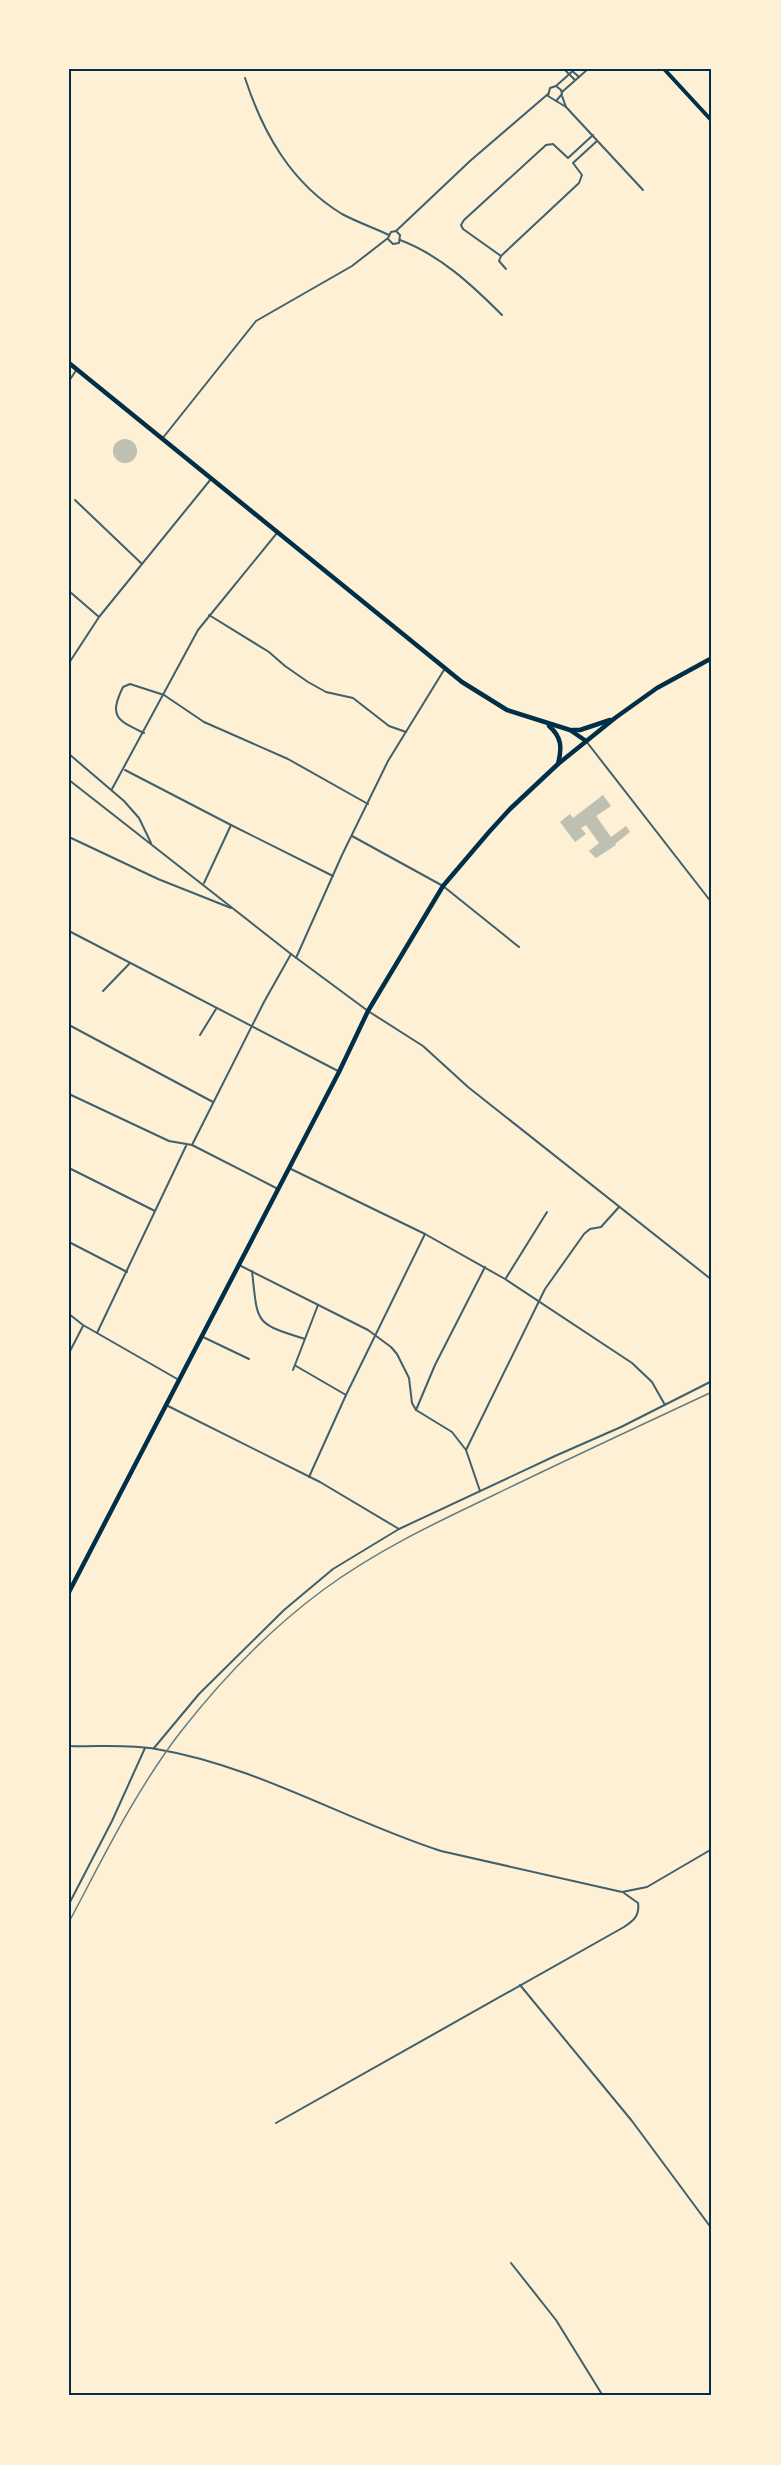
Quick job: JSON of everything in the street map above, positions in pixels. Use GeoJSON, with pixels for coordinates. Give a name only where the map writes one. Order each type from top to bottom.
{"type":"FeatureCollection","features":[{"type":"Feature","properties":{"kind":"highway"},"geometry":{"type":"LineString","coordinates":[[69,363],[444,669],[491,701],[523,717],[570,730],[580,730],[615,718]]}},
{"type":"Feature","properties":{"kind":"highway"},"geometry":{"type":"LineString","coordinates":[[69,1592],[339,1072],[368,1011],[443,886],[510,809],[558,764],[657,688],[712,658]]}},
{"type":"Feature","properties":{"kind":"highway"},"geometry":{"type":"LineString","coordinates":[[547,724],[555,731],[561,744],[558,764]]}},
{"type":"Feature","properties":{"kind":"highway"},"geometry":{"type":"LineString","coordinates":[[570,730],[586,741]]}},
{"type":"Feature","properties":{"kind":"main road"},"geometry":{"type":"LineString","coordinates":[[664,69],[712,121]]}},
{"type":"Feature","properties":{"kind":"street"},"geometry":{"type":"LineString","coordinates":[[564,69],[575,80]]}},
{"type":"Feature","properties":{"kind":"street"},"geometry":{"type":"LineString","coordinates":[[556,101],[588,69]]}},
{"type":"Feature","properties":{"kind":"street"},"geometry":{"type":"LineString","coordinates":[[162,439],[256,321],[352,266],[396,231],[548,94],[550,88],[556,86],[573,70],[579,77]]}},
{"type":"Feature","properties":{"kind":"street"},"geometry":{"type":"LineString","coordinates":[[245,78],[265,131],[290,169],[317,196],[335,209],[388,236],[393,244],[400,240]]}},
{"type":"Feature","properties":{"kind":"street"},"geometry":{"type":"LineString","coordinates":[[556,86],[562,94],[566,107]]}},
{"type":"Feature","properties":{"kind":"street"},"geometry":{"type":"LineString","coordinates":[[548,94],[551,100],[566,107],[643,190]]}},
{"type":"Feature","properties":{"kind":"street"},"geometry":{"type":"LineString","coordinates":[[568,158],[593,135]]}},
{"type":"Feature","properties":{"kind":"street"},"geometry":{"type":"LineString","coordinates":[[573,163],[597,141]]}},
{"type":"Feature","properties":{"kind":"street"},"geometry":{"type":"LineString","coordinates":[[501,256],[463,229],[461,225],[546,145],[554,144],[582,175],[579,183],[501,256],[499,261],[506,269]]}},
{"type":"Feature","properties":{"kind":"street"},"geometry":{"type":"LineString","coordinates":[[396,231],[400,235],[400,240]]}},
{"type":"Feature","properties":{"kind":"street"},"geometry":{"type":"LineString","coordinates":[[400,240],[416,246],[441,261],[502,315]]}},
{"type":"Feature","properties":{"kind":"street"},"geometry":{"type":"LineString","coordinates":[[69,381],[77,369]]}},
{"type":"Feature","properties":{"kind":"street"},"geometry":{"type":"LineString","coordinates":[[69,663],[99,617],[211,479]]}},
{"type":"Feature","properties":{"kind":"street"},"geometry":{"type":"LineString","coordinates":[[75,500],[141,563]]}},
{"type":"Feature","properties":{"kind":"street"},"geometry":{"type":"LineString","coordinates":[[112,789],[144,733],[185,651],[209,615],[278,532]]}},
{"type":"Feature","properties":{"kind":"street"},"geometry":{"type":"LineString","coordinates":[[69,591],[99,617]]}},
{"type":"Feature","properties":{"kind":"street"},"geometry":{"type":"LineString","coordinates":[[209,615],[269,652],[308,682],[326,692],[352,698],[389,726],[406,732]]}},
{"type":"Feature","properties":{"kind":"street"},"geometry":{"type":"LineString","coordinates":[[296,958],[388,761],[444,669]]}},
{"type":"Feature","properties":{"kind":"street"},"geometry":{"type":"LineString","coordinates":[[144,733],[124,724],[118,718],[115,710],[123,687],[130,684],[164,694],[204,722],[288,759],[368,804]]}},
{"type":"Feature","properties":{"kind":"street"},"geometry":{"type":"LineString","coordinates":[[586,741],[712,903]]}},
{"type":"Feature","properties":{"kind":"street"},"geometry":{"type":"LineString","coordinates":[[69,754],[112,789],[139,818],[152,846]]}},
{"type":"Feature","properties":{"kind":"street"},"geometry":{"type":"LineString","coordinates":[[124,770],[333,876]]}},
{"type":"Feature","properties":{"kind":"street"},"geometry":{"type":"LineString","coordinates":[[69,780],[296,958],[368,1011],[423,1046],[468,1088],[712,1280]]}},
{"type":"Feature","properties":{"kind":"street"},"geometry":{"type":"LineString","coordinates":[[204,884],[231,825]]}},
{"type":"Feature","properties":{"kind":"street"},"geometry":{"type":"LineString","coordinates":[[352,836],[443,886],[519,947]]}},
{"type":"Feature","properties":{"kind":"street"},"geometry":{"type":"LineString","coordinates":[[69,837],[158,879],[234,909]]}},
{"type":"Feature","properties":{"kind":"street"},"geometry":{"type":"LineString","coordinates":[[69,931],[339,1072]]}},
{"type":"Feature","properties":{"kind":"street"},"geometry":{"type":"LineString","coordinates":[[192,1145],[291,954]]}},
{"type":"Feature","properties":{"kind":"street"},"geometry":{"type":"LineString","coordinates":[[103,991],[130,963]]}},
{"type":"Feature","properties":{"kind":"street"},"geometry":{"type":"LineString","coordinates":[[200,1035],[216,1008]]}},
{"type":"Feature","properties":{"kind":"street"},"geometry":{"type":"LineString","coordinates":[[69,1025],[213,1102]]}},
{"type":"Feature","properties":{"kind":"street"},"geometry":{"type":"LineString","coordinates":[[69,1094],[169,1141],[192,1145],[278,1189]]}},
{"type":"Feature","properties":{"kind":"street"},"geometry":{"type":"LineString","coordinates":[[97,1333],[187,1145]]}},
{"type":"Feature","properties":{"kind":"street"},"geometry":{"type":"LineString","coordinates":[[69,1168],[156,1211]]}},
{"type":"Feature","properties":{"kind":"street"},"geometry":{"type":"LineString","coordinates":[[289,1168],[425,1234],[505,1279],[632,1363],[652,1382],[665,1405]]}},
{"type":"Feature","properties":{"kind":"street"},"geometry":{"type":"LineString","coordinates":[[466,1450],[557,1270],[584,1234],[590,1229],[601,1227],[619,1207]]}},
{"type":"Feature","properties":{"kind":"street"},"geometry":{"type":"LineString","coordinates":[[505,1279],[547,1212]]}},
{"type":"Feature","properties":{"kind":"street"},"geometry":{"type":"LineString","coordinates":[[309,1477],[346,1395],[425,1234]]}},
{"type":"Feature","properties":{"kind":"street"},"geometry":{"type":"LineString","coordinates":[[69,1242],[127,1272]]}},
{"type":"Feature","properties":{"kind":"street"},"geometry":{"type":"LineString","coordinates":[[239,1265],[376,1336],[391,1347],[403,1364],[409,1378],[412,1403],[416,1410],[449,1429],[466,1450],[480,1491]]}},
{"type":"Feature","properties":{"kind":"street"},"geometry":{"type":"LineString","coordinates":[[416,1410],[435,1365],[485,1267]]}},
{"type":"Feature","properties":{"kind":"street"},"geometry":{"type":"LineString","coordinates":[[252,1271],[257,1315],[264,1323],[279,1331],[305,1339]]}},
{"type":"Feature","properties":{"kind":"street"},"geometry":{"type":"LineString","coordinates":[[293,1370],[318,1305]]}},
{"type":"Feature","properties":{"kind":"street"},"geometry":{"type":"LineString","coordinates":[[69,1314],[83,1325],[179,1380]]}},
{"type":"Feature","properties":{"kind":"street"},"geometry":{"type":"LineString","coordinates":[[69,1353],[83,1325]]}},
{"type":"Feature","properties":{"kind":"street"},"geometry":{"type":"LineString","coordinates":[[202,1337],[249,1359]]}},
{"type":"Feature","properties":{"kind":"street"},"geometry":{"type":"LineString","coordinates":[[296,1366],[346,1395]]}},
{"type":"Feature","properties":{"kind":"street"},"geometry":{"type":"LineString","coordinates":[[154,1748],[199,1694],[284,1610],[333,1569],[399,1529],[712,1381]]}},
{"type":"Feature","properties":{"kind":"street"},"geometry":{"type":"LineString","coordinates":[[166,1405],[309,1477],[399,1529]]}},
{"type":"Feature","properties":{"kind":"street"},"geometry":{"type":"LineString","coordinates":[[69,1746],[154,1748],[187,1755],[294,1791],[414,1842],[441,1851],[622,1892],[647,1887],[712,1849]]}},
{"type":"Feature","properties":{"kind":"street"},"geometry":{"type":"LineString","coordinates":[[69,1904],[112,1821],[145,1748]]}},
{"type":"Feature","properties":{"kind":"street"},"geometry":{"type":"LineString","coordinates":[[276,2123],[632,1921],[639,1910],[638,1904],[622,1892]]}},
{"type":"Feature","properties":{"kind":"street"},"geometry":{"type":"LineString","coordinates":[[520,1985],[632,2121],[712,2229]]}},
{"type":"Feature","properties":{"kind":"street"},"geometry":{"type":"LineString","coordinates":[[511,2263],[556,2320],[603,2396]]}},
{"type":"Feature","properties":{"kind":"building"},"geometry":{"type":"Polygon","coordinates":[[[125,439],[130,440],[136,446],[136,456],[130,462],[125,463],[120,462],[114,456],[113,451],[114,446],[120,440],[125,439]]]}},
{"type":"Feature","properties":{"kind":"building"},"geometry":{"type":"Polygon","coordinates":[[[603,795],[611,806],[596,816],[611,837],[626,826],[630,832],[616,845],[596,858],[589,851],[599,843],[586,825],[581,828],[586,834],[575,842],[560,822],[570,814],[573,818],[603,795]]]}},
{"type":"Feature","properties":{"kind":"railway"},"geometry":{"type":"LineString","coordinates":[[69,1922],[134,1802],[179,1734],[246,1657],[303,1605],[343,1576],[406,1538],[712,1392]]}}]}
